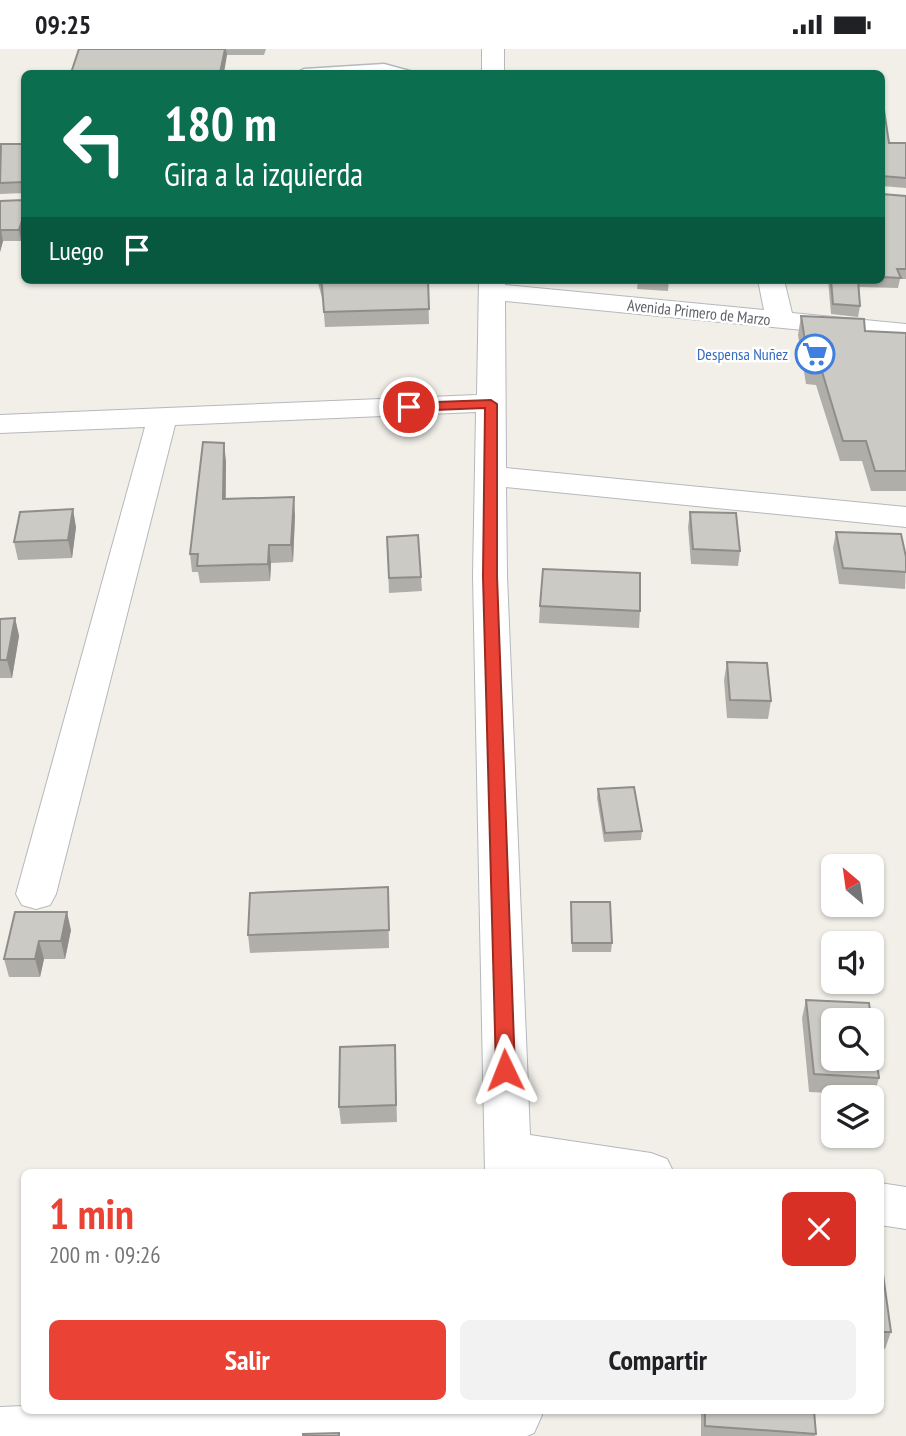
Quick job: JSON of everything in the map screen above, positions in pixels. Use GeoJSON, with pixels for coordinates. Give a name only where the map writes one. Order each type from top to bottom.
{"type":"FeatureCollection","features":[{"type":"Feature","properties":{"kind":"street"},"geometry":{"type":"LineString","coordinates":[[493,49],[493,70]]}},
{"type":"Feature","properties":{"kind":"street"},"geometry":{"type":"LineString","coordinates":[[772,284],[780,320]]}},
{"type":"Feature","properties":{"kind":"street"},"geometry":{"type":"LineString","coordinates":[[491,286],[490,590],[508,1163],[594,1169]]}},
{"type":"Feature","properties":{"kind":"street","name":"Avenida Primero de Marzo"},"geometry":{"type":"LineString","coordinates":[[491,286],[906,332]]}},
{"type":"Feature","properties":{"kind":"street"},"geometry":{"type":"LineString","coordinates":[[0,424],[491,404]]}},
{"type":"Feature","properties":{"kind":"street"},"geometry":{"type":"LineString","coordinates":[[36,894],[162,417]]}},
{"type":"Feature","properties":{"kind":"street"},"geometry":{"type":"LineString","coordinates":[[491,476],[906,517]]}},
{"type":"Feature","properties":{"kind":"street"},"geometry":{"type":"LineString","coordinates":[[884,1205],[906,1208]]}},
{"type":"Feature","properties":{"kind":"street"},"geometry":{"type":"LineString","coordinates":[[0,1433],[516,1421]]}},
{"type":"Feature","properties":{"kind":"lane"},"geometry":{"type":"LineString","coordinates":[[336,70],[384,67],[398,70]]}},
{"type":"Feature","properties":{"kind":"building"},"geometry":{"type":"Polygon","coordinates":[[[79,49],[225,49],[221,70],[72,70],[79,49]]]}},
{"type":"Feature","properties":{"kind":"building"},"geometry":{"type":"Polygon","coordinates":[[[885,117],[889,143],[906,143],[906,178],[885,176],[885,117]]]}},
{"type":"Feature","properties":{"kind":"building"},"geometry":{"type":"Polygon","coordinates":[[[1,144],[21,144],[21,182],[0,183],[1,144]]]}},
{"type":"Feature","properties":{"kind":"building"},"geometry":{"type":"Polygon","coordinates":[[[885,194],[906,196],[906,269],[897,269],[901,278],[885,277],[885,194]]]}},
{"type":"Feature","properties":{"kind":"building"},"geometry":{"type":"Polygon","coordinates":[[[21,200],[19,230],[1,230],[0,233],[0,201],[21,200]]]}},
{"type":"Feature","properties":{"kind":"building"},"geometry":{"type":"Polygon","coordinates":[[[321,284],[428,284],[429,309],[324,312],[321,284]]]}},
{"type":"Feature","properties":{"kind":"building"},"geometry":{"type":"Polygon","coordinates":[[[831,284],[858,284],[860,306],[833,304],[831,284]]]}},
{"type":"Feature","properties":{"kind":"building"},"geometry":{"type":"Polygon","coordinates":[[[801,316],[864,319],[865,331],[906,333],[906,471],[875,471],[866,441],[843,441],[820,365],[809,365],[801,316]]]}},
{"type":"Feature","properties":{"kind":"building"},"geometry":{"type":"Polygon","coordinates":[[[203,442],[224,443],[223,499],[294,497],[291,545],[269,545],[268,564],[197,566],[198,554],[190,554],[203,442]]]}},
{"type":"Feature","properties":{"kind":"building"},"geometry":{"type":"Polygon","coordinates":[[[73,509],[68,540],[14,542],[20,512],[73,509]]]}},
{"type":"Feature","properties":{"kind":"building"},"geometry":{"type":"Polygon","coordinates":[[[690,512],[736,513],[740,551],[693,549],[690,512]]]}},
{"type":"Feature","properties":{"kind":"building"},"geometry":{"type":"Polygon","coordinates":[[[836,532],[901,534],[906,572],[843,568],[836,532]]]}},
{"type":"Feature","properties":{"kind":"building"},"geometry":{"type":"Polygon","coordinates":[[[418,535],[421,577],[389,578],[387,537],[418,535]]]}},
{"type":"Feature","properties":{"kind":"building"},"geometry":{"type":"Polygon","coordinates":[[[543,569],[640,573],[640,611],[540,606],[543,569]]]}},
{"type":"Feature","properties":{"kind":"building"},"geometry":{"type":"Polygon","coordinates":[[[15,618],[7,660],[0,660],[0,619],[15,618]]]}},
{"type":"Feature","properties":{"kind":"building"},"geometry":{"type":"Polygon","coordinates":[[[727,662],[767,663],[771,701],[730,700],[727,662]]]}},
{"type":"Feature","properties":{"kind":"building"},"geometry":{"type":"Polygon","coordinates":[[[634,787],[642,831],[605,833],[598,789],[634,787]]]}},
{"type":"Feature","properties":{"kind":"building"},"geometry":{"type":"Polygon","coordinates":[[[388,887],[389,930],[248,935],[250,893],[388,887]]]}},
{"type":"Feature","properties":{"kind":"building"},"geometry":{"type":"Polygon","coordinates":[[[571,902],[610,902],[612,943],[572,943],[571,902]]]}},
{"type":"Feature","properties":{"kind":"building"},"geometry":{"type":"Polygon","coordinates":[[[15,912],[67,912],[61,941],[39,941],[35,959],[4,959],[15,912]]]}},
{"type":"Feature","properties":{"kind":"building"},"geometry":{"type":"Polygon","coordinates":[[[806,1000],[869,1003],[870,1008],[821,1008],[821,1071],[878,1071],[879,1078],[814,1074],[806,1000]]]}},
{"type":"Feature","properties":{"kind":"building"},"geometry":{"type":"Polygon","coordinates":[[[395,1045],[396,1105],[339,1107],[340,1047],[395,1045]]]}},
{"type":"Feature","properties":{"kind":"building"},"geometry":{"type":"Polygon","coordinates":[[[884,1282],[891,1332],[884,1332],[884,1282]]]}},
{"type":"Feature","properties":{"kind":"building"},"geometry":{"type":"Polygon","coordinates":[[[705,1414],[814,1414],[816,1434],[705,1426],[705,1414]]]}},
{"type":"Feature","properties":{"kind":"building"},"geometry":{"type":"Polygon","coordinates":[[[339,1433],[339,1436],[303,1436],[303,1434],[339,1433]]]}},
{"type":"Feature","properties":{"kind":"place","name":"Despensa Nuñez"},"geometry":{"type":"Point","coordinates":[815,354]}},
{"type":"Feature","properties":{"kind":"route"},"geometry":{"type":"LineString","coordinates":[[409,407],[491,404],[490,576],[505,1070]]}}]}
